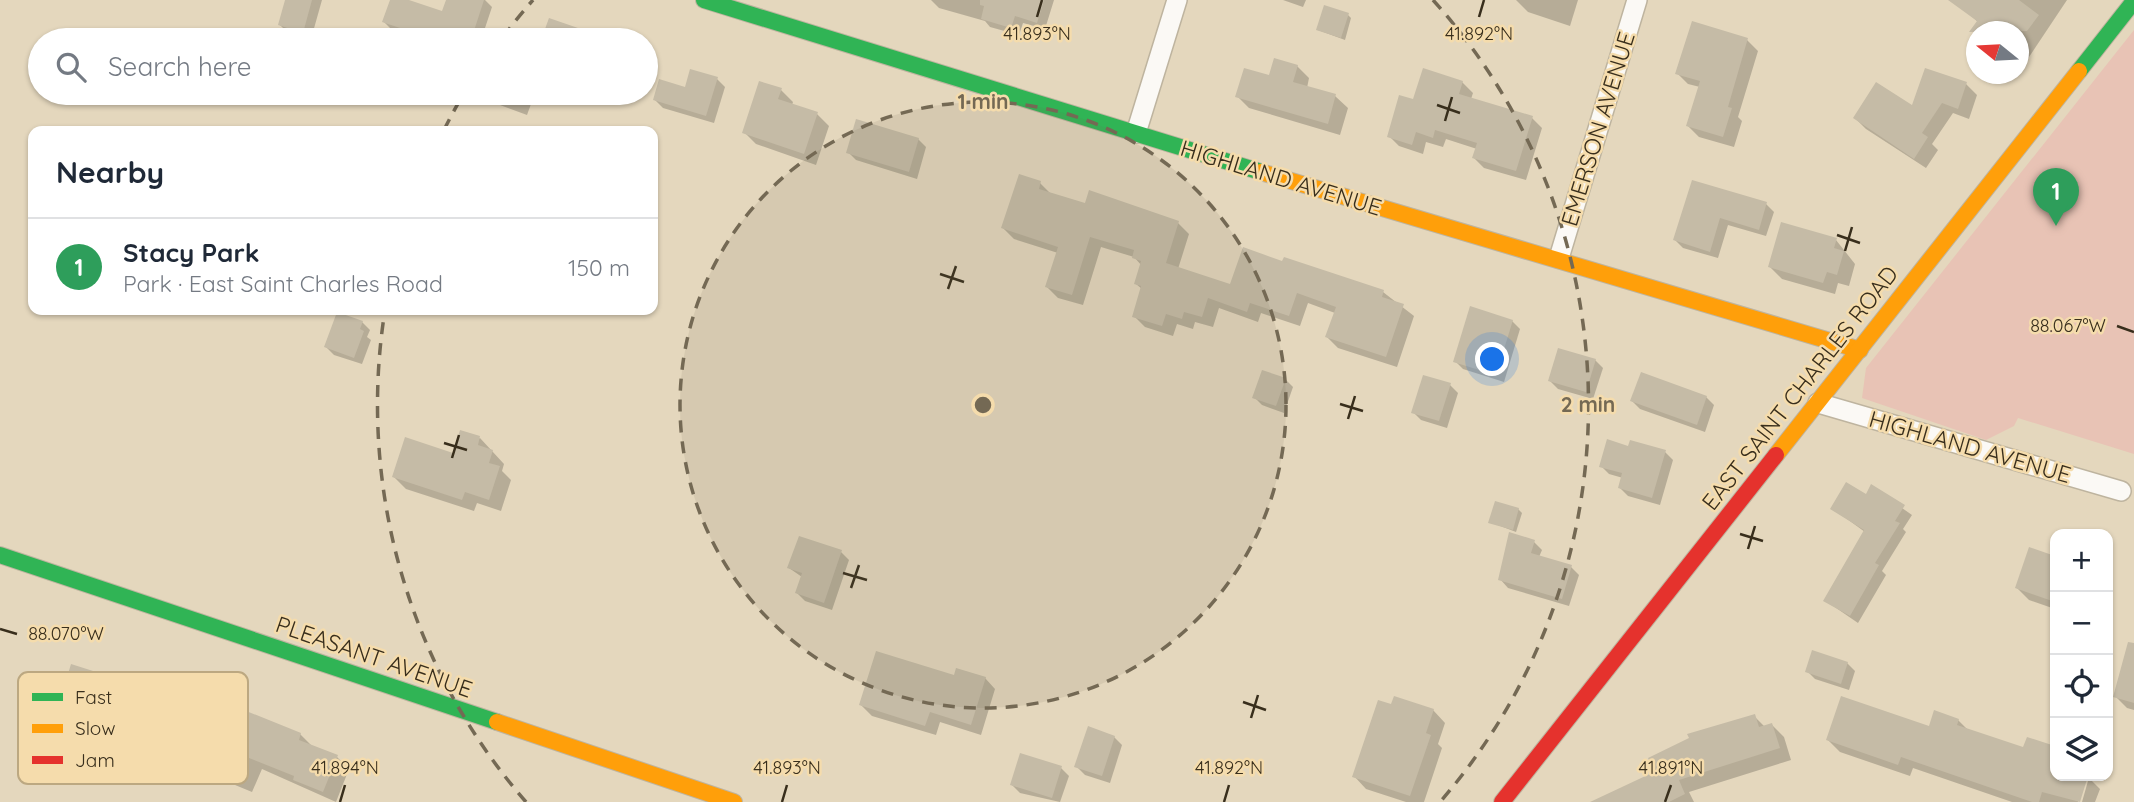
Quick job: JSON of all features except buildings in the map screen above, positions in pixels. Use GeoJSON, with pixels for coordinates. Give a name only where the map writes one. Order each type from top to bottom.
{"type":"FeatureCollection","features":[{"type":"Feature","properties":{"kind":"street","name":"HIGHLAND AVENUE"},"geometry":{"type":"LineString","coordinates":[[704,0],[1417,220],[1559,258],[1860,350]]}},
{"type":"Feature","properties":{"kind":"street"},"geometry":{"type":"LineString","coordinates":[[1136,133],[1177,0]]}},
{"type":"Feature","properties":{"kind":"street","name":"EMERSON AVENUE"},"geometry":{"type":"LineString","coordinates":[[1559,258],[1637,0]]}},
{"type":"Feature","properties":{"kind":"street","name":"EAST SAINT CHARLES ROAD"},"geometry":{"type":"LineString","coordinates":[[1502,802],[2134,1]]}},
{"type":"Feature","properties":{"kind":"street","name":"HIGHLAND AVENUE"},"geometry":{"type":"LineString","coordinates":[[1818,403],[2122,491]]}},
{"type":"Feature","properties":{"kind":"street","name":"PLEASANT AVENUE"},"geometry":{"type":"LineString","coordinates":[[0,555],[734,802]]}},
{"type":"Feature","properties":{"kind":"shaded area"},"geometry":{"type":"Polygon","coordinates":[[[2134,30],[2134,454],[2018,418],[2014,426],[1986,440],[1862,398],[1866,368],[2134,30]]]}},
{"type":"Feature","properties":{"kind":"traffic: fast"},"geometry":{"type":"LineString","coordinates":[[704,0],[1261,172]]}},
{"type":"Feature","properties":{"kind":"traffic: fast"},"geometry":{"type":"LineString","coordinates":[[2079,71],[2134,1]]}},
{"type":"Feature","properties":{"kind":"traffic: fast"},"geometry":{"type":"LineString","coordinates":[[0,555],[497,722]]}},
{"type":"Feature","properties":{"kind":"traffic: slow"},"geometry":{"type":"LineString","coordinates":[[1776,455],[2079,71]]}},
{"type":"Feature","properties":{"kind":"traffic: slow"},"geometry":{"type":"LineString","coordinates":[[1261,172],[1860,350]]}},
{"type":"Feature","properties":{"kind":"traffic: slow"},"geometry":{"type":"LineString","coordinates":[[497,722],[734,802]]}},
{"type":"Feature","properties":{"kind":"traffic: jam"},"geometry":{"type":"LineString","coordinates":[[1502,802],[1776,455]]}},
{"type":"Feature","properties":{"kind":"place","name":"Stacy Park"},"geometry":{"type":"Point","coordinates":[2056,226]}}]}
